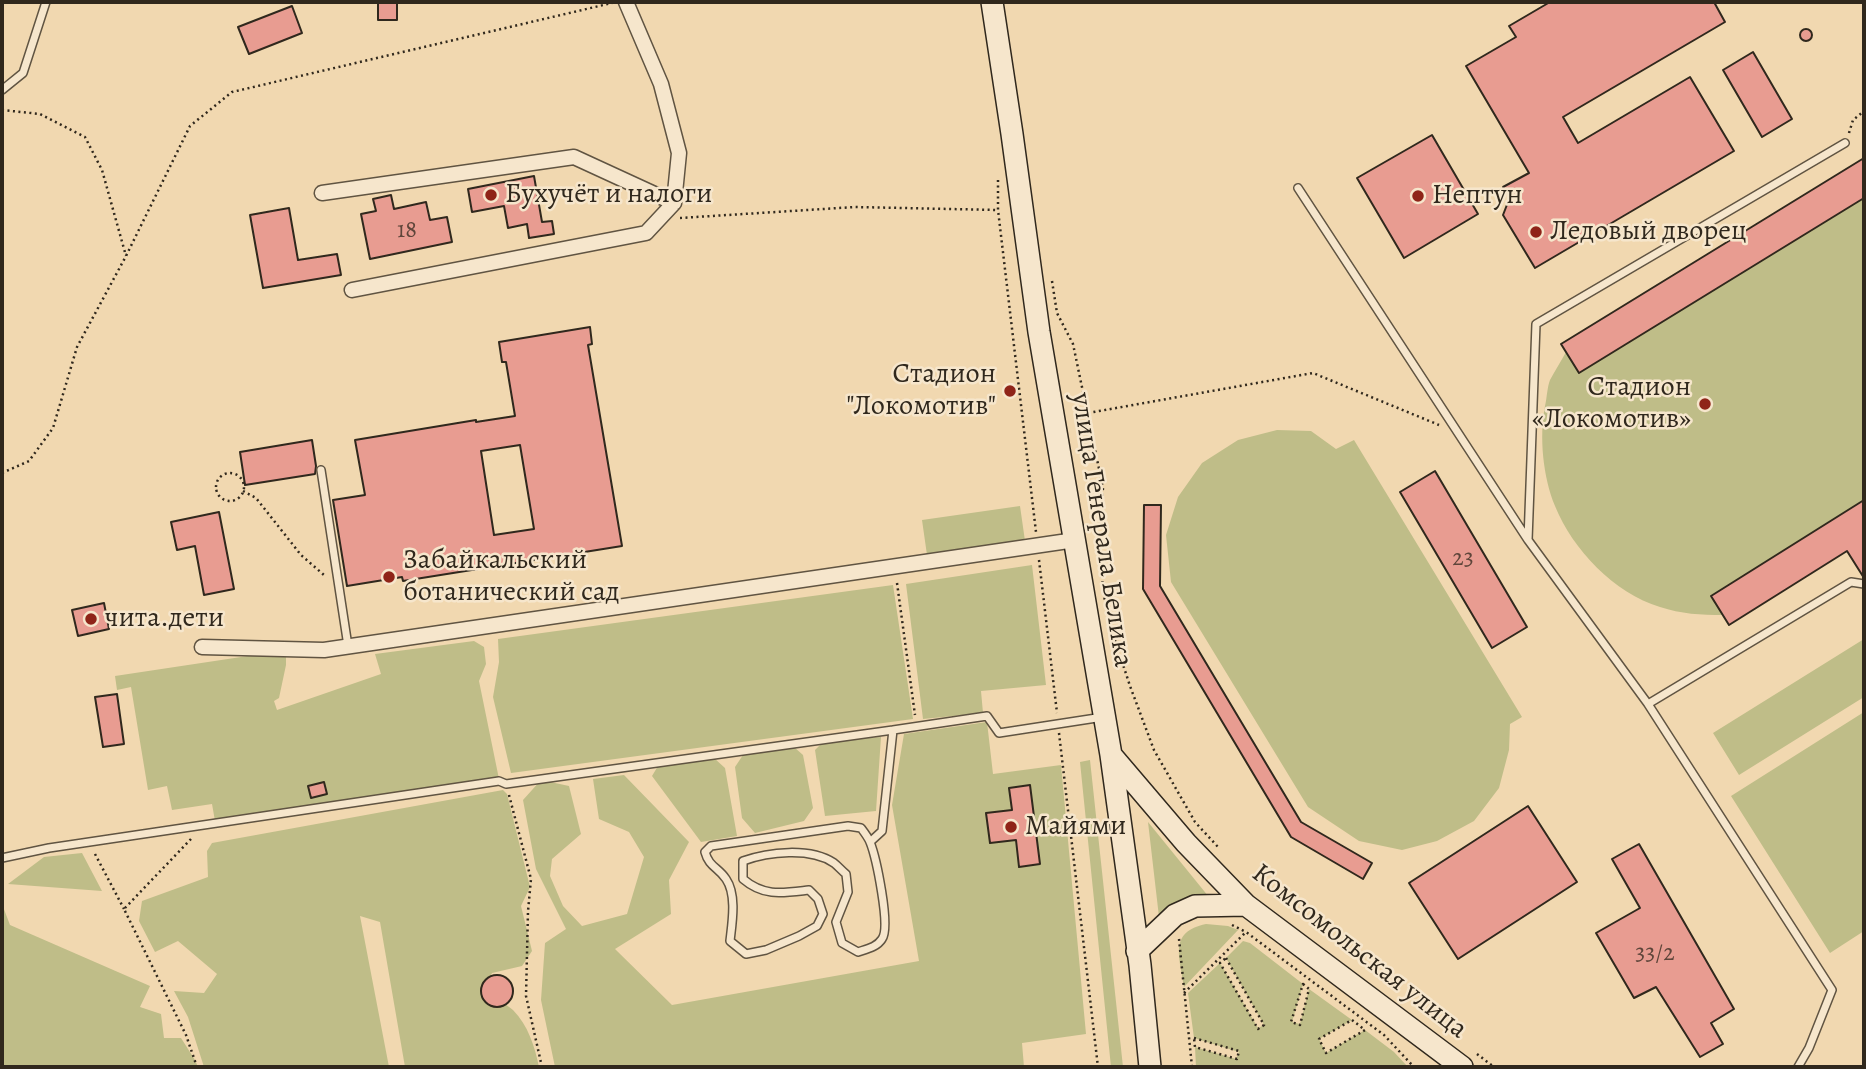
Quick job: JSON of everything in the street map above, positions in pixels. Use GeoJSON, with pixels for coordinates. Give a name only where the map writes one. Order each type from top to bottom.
{"type":"FeatureCollection","features":[{"type":"Feature","properties":{"kind":"main road","name":"улица Генерала Белика"},"geometry":{"type":"LineString","coordinates":[[992,2],[1039,332],[1111,755],[1138,951],[1150,1067]]}},
{"type":"Feature","properties":{"kind":"main road","name":"Комсомольская улица"},"geometry":{"type":"LineString","coordinates":[[1111,755],[1186,843],[1245,905],[1467,1059]]}},
{"type":"Feature","properties":{"kind":"main road"},"geometry":{"type":"LineString","coordinates":[[1138,951],[1175,915],[1195,906],[1245,905]]}},
{"type":"Feature","properties":{"kind":"street"},"geometry":{"type":"LineString","coordinates":[[352,290],[646,233],[674,203],[679,153],[661,84],[626,2]]}},
{"type":"Feature","properties":{"kind":"street"},"geometry":{"type":"LineString","coordinates":[[322,193],[574,157],[674,203]]}},
{"type":"Feature","properties":{"kind":"street"},"geometry":{"type":"LineString","coordinates":[[202,648],[324,650],[1075,540]]}},
{"type":"Feature","properties":{"kind":"lane"},"geometry":{"type":"LineString","coordinates":[[2,90],[23,73],[46,2]]}},
{"type":"Feature","properties":{"kind":"lane"},"geometry":{"type":"LineString","coordinates":[[1528,540],[1536,324],[1846,142]]}},
{"type":"Feature","properties":{"kind":"lane"},"geometry":{"type":"LineString","coordinates":[[1298,188],[1528,540],[1647,704],[1832,990],[1809,1048],[1798,1067]]}},
{"type":"Feature","properties":{"kind":"lane"},"geometry":{"type":"LineString","coordinates":[[321,470],[348,646]]}},
{"type":"Feature","properties":{"kind":"lane"},"geometry":{"type":"LineString","coordinates":[[1647,704],[1851,582],[1864,584]]}},
{"type":"Feature","properties":{"kind":"lane"},"geometry":{"type":"LineString","coordinates":[[2,859],[49,848],[499,781],[506,784],[988,716],[999,733],[1103,717]]}},
{"type":"Feature","properties":{"kind":"lane"},"geometry":{"type":"LineString","coordinates":[[870,842],[882,831],[893,730]]}},
{"type":"Feature","properties":{"kind":"lane"},"geometry":{"type":"LineString","coordinates":[[848,826],[861,828],[870,842],[887,926],[883,938],[872,948],[858,952],[842,943],[836,922],[848,892],[846,874],[833,863],[814,855],[786,853],[759,855],[743,861],[743,879],[753,887],[775,893],[809,890],[818,899],[823,914],[817,926],[765,950],[746,954],[730,941],[732,894],[726,878],[707,860],[705,852],[711,846],[848,826]]}},
{"type":"Feature","properties":{"kind":"path"},"geometry":{"type":"LineString","coordinates":[[2,473],[29,461],[53,428],[77,347],[190,127],[232,92],[617,2]]}},
{"type":"Feature","properties":{"kind":"path"},"geometry":{"type":"LineString","coordinates":[[2,110],[40,114],[85,138],[102,170],[126,256]]}},
{"type":"Feature","properties":{"kind":"path"},"geometry":{"type":"LineString","coordinates":[[1846,142],[1853,120],[1864,111]]}},
{"type":"Feature","properties":{"kind":"path"},"geometry":{"type":"LineString","coordinates":[[674,203],[672,219],[855,207],[998,210],[1098,1067]]}},
{"type":"Feature","properties":{"kind":"path"},"geometry":{"type":"LineString","coordinates":[[1051,274],[1058,313],[1073,344],[1103,488],[1097,548],[1105,603]]}},
{"type":"Feature","properties":{"kind":"path"},"geometry":{"type":"LineString","coordinates":[[1088,413],[1313,373],[1458,433]]}},
{"type":"Feature","properties":{"kind":"path"},"geometry":{"type":"LineString","coordinates":[[226,473],[235,474],[242,480],[243,491],[236,499],[227,500],[219,495],[216,482],[226,473]]}},
{"type":"Feature","properties":{"kind":"path"},"geometry":{"type":"LineString","coordinates":[[243,491],[256,498],[301,555],[339,585]]}},
{"type":"Feature","properties":{"kind":"path"},"geometry":{"type":"LineString","coordinates":[[895,565],[917,726]]}},
{"type":"Feature","properties":{"kind":"path"},"geometry":{"type":"LineString","coordinates":[[1107,616],[1129,686],[1154,750],[1195,821],[1223,853]]}},
{"type":"Feature","properties":{"kind":"path"},"geometry":{"type":"LineString","coordinates":[[506,784],[531,879],[526,996],[542,1067]]}},
{"type":"Feature","properties":{"kind":"path"},"geometry":{"type":"LineString","coordinates":[[124,909],[192,838]]}},
{"type":"Feature","properties":{"kind":"path"},"geometry":{"type":"LineString","coordinates":[[89,842],[186,1035],[197,1067]]}},
{"type":"Feature","properties":{"kind":"path"},"geometry":{"type":"LineString","coordinates":[[1223,923],[1246,932],[1384,1035],[1414,1067]]}},
{"type":"Feature","properties":{"kind":"path"},"geometry":{"type":"LineString","coordinates":[[1184,993],[1246,932]]}},
{"type":"Feature","properties":{"kind":"path"},"geometry":{"type":"LineString","coordinates":[[1184,933],[1178,940],[1192,1044],[1192,1067]]}},
{"type":"Feature","properties":{"kind":"path"},"geometry":{"type":"LineString","coordinates":[[1226,958],[1264,1025],[1258,1029],[1220,963],[1226,958]]}},
{"type":"Feature","properties":{"kind":"path"},"geometry":{"type":"LineString","coordinates":[[1303,984],[1309,989],[1300,1025],[1291,1022],[1303,984]]}},
{"type":"Feature","properties":{"kind":"path"},"geometry":{"type":"LineString","coordinates":[[1352,1020],[1365,1030],[1336,1047],[1326,1053],[1319,1040],[1352,1020]]}},
{"type":"Feature","properties":{"kind":"path"},"geometry":{"type":"LineString","coordinates":[[1194,1038],[1239,1051],[1237,1059],[1192,1044],[1194,1038]]}},
{"type":"Feature","properties":{"kind":"path"},"geometry":{"type":"LineString","coordinates":[[1467,1059],[1493,1067]]}},
{"type":"Feature","properties":{"kind":"shaded area","name":"Стадион «Локомотив»"},"geometry":{"type":"Polygon","coordinates":[[[1864,158],[1864,540],[1729,625],[1723,615],[1676,611],[1627,592],[1584,554],[1563,522],[1551,495],[1545,470],[1542,431],[1549,383],[1566,352],[1561,344],[1864,158]]]}},
{"type":"Feature","properties":{"kind":"shaded area"},"geometry":{"type":"Polygon","coordinates":[[[1277,430],[1311,431],[1336,449],[1354,440],[1522,717],[1510,724],[1509,750],[1499,788],[1474,821],[1437,841],[1402,850],[1359,841],[1308,807],[1171,582],[1166,535],[1178,497],[1202,463],[1238,440],[1277,430]]]}},
{"type":"Feature","properties":{"kind":"shaded area"},"geometry":{"type":"Polygon","coordinates":[[[1020,506],[1025,541],[927,555],[922,520],[1020,506]]]}},
{"type":"Feature","properties":{"kind":"shaded area"},"geometry":{"type":"Polygon","coordinates":[[[1032,565],[1046,685],[981,691],[983,713],[923,719],[906,584],[1032,565]]]}},
{"type":"Feature","properties":{"kind":"shaded area"},"geometry":{"type":"Polygon","coordinates":[[[893,585],[913,719],[511,773],[493,697],[499,662],[498,639],[893,585]]]}},
{"type":"Feature","properties":{"kind":"shaded area"},"geometry":{"type":"Polygon","coordinates":[[[1864,639],[1864,697],[1739,775],[1713,733],[1864,639]]]}},
{"type":"Feature","properties":{"kind":"shaded area"},"geometry":{"type":"Polygon","coordinates":[[[474,641],[484,647],[486,664],[479,681],[499,779],[215,821],[212,804],[172,810],[167,786],[148,790],[131,687],[117,690],[115,676],[261,654],[286,655],[279,698],[274,701],[277,710],[381,674],[375,654],[474,641]]]}},
{"type":"Feature","properties":{"kind":"shaded area"},"geometry":{"type":"Polygon","coordinates":[[[1864,712],[1864,931],[1830,953],[1731,796],[1864,712]]]}},
{"type":"Feature","properties":{"kind":"shaded area"},"geometry":{"type":"Polygon","coordinates":[[[987,722],[993,774],[1061,765],[1086,1034],[1022,1043],[1024,1067],[555,1067],[541,1000],[545,943],[566,929],[536,869],[523,800],[541,780],[569,786],[581,834],[552,859],[550,876],[563,906],[582,926],[627,914],[644,857],[629,832],[599,819],[593,779],[624,775],[689,842],[669,880],[671,914],[615,949],[672,1005],[919,961],[892,805],[904,734],[987,722]]]}},
{"type":"Feature","properties":{"kind":"shaded area"},"geometry":{"type":"Polygon","coordinates":[[[881,737],[876,811],[825,816],[815,750],[824,741],[881,737]]]}},
{"type":"Feature","properties":{"kind":"shaded area"},"geometry":{"type":"Polygon","coordinates":[[[794,747],[803,755],[813,808],[804,821],[755,833],[742,818],[735,767],[743,755],[794,747]]]}},
{"type":"Feature","properties":{"kind":"shaded area"},"geometry":{"type":"Polygon","coordinates":[[[714,758],[725,768],[737,836],[701,842],[652,776],[658,766],[714,758]]]}},
{"type":"Feature","properties":{"kind":"shaded area"},"geometry":{"type":"Polygon","coordinates":[[[1090,760],[1123,1067],[1111,1067],[1080,762],[1090,760]]]}},
{"type":"Feature","properties":{"kind":"shaded area"},"geometry":{"type":"Polygon","coordinates":[[[503,790],[507,794],[530,887],[521,906],[532,951],[522,966],[492,973],[484,991],[510,1007],[523,1022],[539,1067],[405,1067],[380,922],[360,916],[389,1067],[204,1067],[188,1017],[174,991],[204,993],[217,974],[178,941],[155,952],[139,921],[142,901],[208,877],[207,851],[212,843],[503,790]]]}},
{"type":"Feature","properties":{"kind":"shaded area"},"geometry":{"type":"Polygon","coordinates":[[[1148,822],[1213,902],[1159,917],[1148,822]]]}},
{"type":"Feature","properties":{"kind":"shaded area"},"geometry":{"type":"Polygon","coordinates":[[[82,853],[102,891],[8,884],[44,857],[82,853]]]}},
{"type":"Feature","properties":{"kind":"shaded area"},"geometry":{"type":"Polygon","coordinates":[[[2,904],[10,925],[150,986],[140,1007],[161,1014],[164,1038],[181,1038],[198,1067],[2,1067],[2,904]]]}},
{"type":"Feature","properties":{"kind":"shaded area"},"geometry":{"type":"Polygon","coordinates":[[[1206,924],[1238,930],[1184,987],[1179,956],[1181,940],[1186,933],[1206,924]]]}},
{"type":"Feature","properties":{"kind":"shaded area"},"geometry":{"type":"Polygon","coordinates":[[[1243,941],[1250,943],[1303,984],[1292,1022],[1300,1024],[1309,989],[1352,1020],[1319,1039],[1326,1053],[1365,1030],[1394,1052],[1408,1067],[1196,1067],[1195,1047],[1236,1059],[1239,1052],[1194,1038],[1188,993],[1220,963],[1258,1028],[1264,1025],[1226,958],[1243,941]]]}},
{"type":"Feature","properties":{"kind":"building"},"geometry":{"type":"Polygon","coordinates":[[[378,2],[397,2],[397,20],[378,20],[378,2]]]}},
{"type":"Feature","properties":{"kind":"building"},"geometry":{"type":"Polygon","coordinates":[[[1550,2],[1714,2],[1725,22],[1563,117],[1578,143],[1690,77],[1734,151],[1535,268],[1503,215],[1510,197],[1503,187],[1529,173],[1466,66],[1516,37],[1509,26],[1550,2]]]}},
{"type":"Feature","properties":{"kind":"building"},"geometry":{"type":"Polygon","coordinates":[[[292,6],[302,33],[249,54],[238,27],[292,6]]]}},
{"type":"Feature","properties":{"kind":"building"},"geometry":{"type":"Polygon","coordinates":[[[1806,29],[1812,35],[1806,41],[1800,35],[1806,29]]]}},
{"type":"Feature","properties":{"kind":"building"},"geometry":{"type":"Polygon","coordinates":[[[1753,52],[1792,119],[1762,137],[1723,70],[1753,52]]]}},
{"type":"Feature","properties":{"kind":"building","name":"Нептун"},"geometry":{"type":"Polygon","coordinates":[[[1432,135],[1478,214],[1404,258],[1357,178],[1432,135]]]}},
{"type":"Feature","properties":{"kind":"building"},"geometry":{"type":"Polygon","coordinates":[[[1864,158],[1864,198],[1579,373],[1561,344],[1864,158]]]}},
{"type":"Feature","properties":{"kind":"building"},"geometry":{"type":"Polygon","coordinates":[[[534,176],[542,222],[552,221],[554,234],[529,238],[527,224],[508,228],[504,206],[472,212],[468,189],[534,176]]]}},
{"type":"Feature","properties":{"kind":"building"},"geometry":{"type":"Polygon","coordinates":[[[391,195],[394,209],[426,202],[430,220],[447,217],[452,242],[370,259],[361,214],[376,211],[373,199],[391,195]]]}},
{"type":"Feature","properties":{"kind":"building"},"geometry":{"type":"Polygon","coordinates":[[[289,208],[298,260],[337,254],[341,275],[263,288],[250,215],[289,208]]]}},
{"type":"Feature","properties":{"kind":"building"},"geometry":{"type":"Polygon","coordinates":[[[590,327],[592,344],[588,345],[622,546],[403,581],[402,577],[347,586],[333,500],[365,495],[355,440],[515,416],[506,362],[502,362],[499,342],[590,327]],[[520,445],[481,451],[494,535],[534,529],[520,445]]]}},
{"type":"Feature","properties":{"kind":"building"},"geometry":{"type":"Polygon","coordinates":[[[312,440],[315,474],[245,485],[240,452],[312,440]]]}},
{"type":"Feature","properties":{"kind":"building"},"geometry":{"type":"Polygon","coordinates":[[[1435,471],[1527,627],[1492,648],[1400,492],[1435,471]]]}},
{"type":"Feature","properties":{"kind":"building"},"geometry":{"type":"Polygon","coordinates":[[[1864,500],[1864,578],[1847,551],[1729,625],[1711,596],[1864,500]]]}},
{"type":"Feature","properties":{"kind":"building"},"geometry":{"type":"Polygon","coordinates":[[[1144,505],[1161,505],[1160,586],[1301,822],[1372,863],[1363,879],[1291,837],[1143,589],[1144,505]]]}},
{"type":"Feature","properties":{"kind":"building"},"geometry":{"type":"Polygon","coordinates":[[[219,512],[234,589],[204,595],[195,546],[177,550],[171,522],[219,512]]]}},
{"type":"Feature","properties":{"kind":"building","name":"чита.дети"},"geometry":{"type":"Polygon","coordinates":[[[104,603],[109,629],[78,636],[72,610],[104,603]]]}},
{"type":"Feature","properties":{"kind":"building"},"geometry":{"type":"Polygon","coordinates":[[[117,694],[124,744],[103,747],[95,697],[117,694]]]}},
{"type":"Feature","properties":{"kind":"building"},"geometry":{"type":"Polygon","coordinates":[[[324,782],[327,794],[311,798],[308,786],[324,782]]]}},
{"type":"Feature","properties":{"kind":"building","name":"Майями"},"geometry":{"type":"Polygon","coordinates":[[[1030,785],[1040,864],[1019,867],[1016,840],[990,843],[986,813],[1012,810],[1009,788],[1030,785]]]}},
{"type":"Feature","properties":{"kind":"building"},"geometry":{"type":"Polygon","coordinates":[[[1528,806],[1577,882],[1458,959],[1409,883],[1528,806]]]}},
{"type":"Feature","properties":{"kind":"building"},"geometry":{"type":"Polygon","coordinates":[[[1639,844],[1734,1009],[1711,1023],[1723,1044],[1700,1057],[1656,987],[1634,998],[1596,933],[1640,908],[1612,859],[1639,844]]]}},
{"type":"Feature","properties":{"kind":"building"},"geometry":{"type":"Polygon","coordinates":[[[497,975],[508,980],[513,991],[508,1002],[497,1007],[486,1002],[481,991],[486,980],[497,975]]]}},
{"type":"Feature","properties":{"kind":"place","name":"Бухучёт и налоги"},"geometry":{"type":"Point","coordinates":[491,195]}},
{"type":"Feature","properties":{"kind":"place","name":"Нептун"},"geometry":{"type":"Point","coordinates":[1418,196]}},
{"type":"Feature","properties":{"kind":"place","name":"Ледовый дворец"},"geometry":{"type":"Point","coordinates":[1536,232]}},
{"type":"Feature","properties":{"kind":"place","name":"Стадион \"Локомотив\""},"geometry":{"type":"Point","coordinates":[1010,391]}},
{"type":"Feature","properties":{"kind":"place","name":"Стадион «Локомотив»"},"geometry":{"type":"Point","coordinates":[1705,404]}},
{"type":"Feature","properties":{"kind":"place","name":"Забайкальский ботанический сад"},"geometry":{"type":"Point","coordinates":[389,577]}},
{"type":"Feature","properties":{"kind":"place","name":"чита.дети"},"geometry":{"type":"Point","coordinates":[91,619]}},
{"type":"Feature","properties":{"kind":"place","name":"Майями"},"geometry":{"type":"Point","coordinates":[1011,827]}}]}
